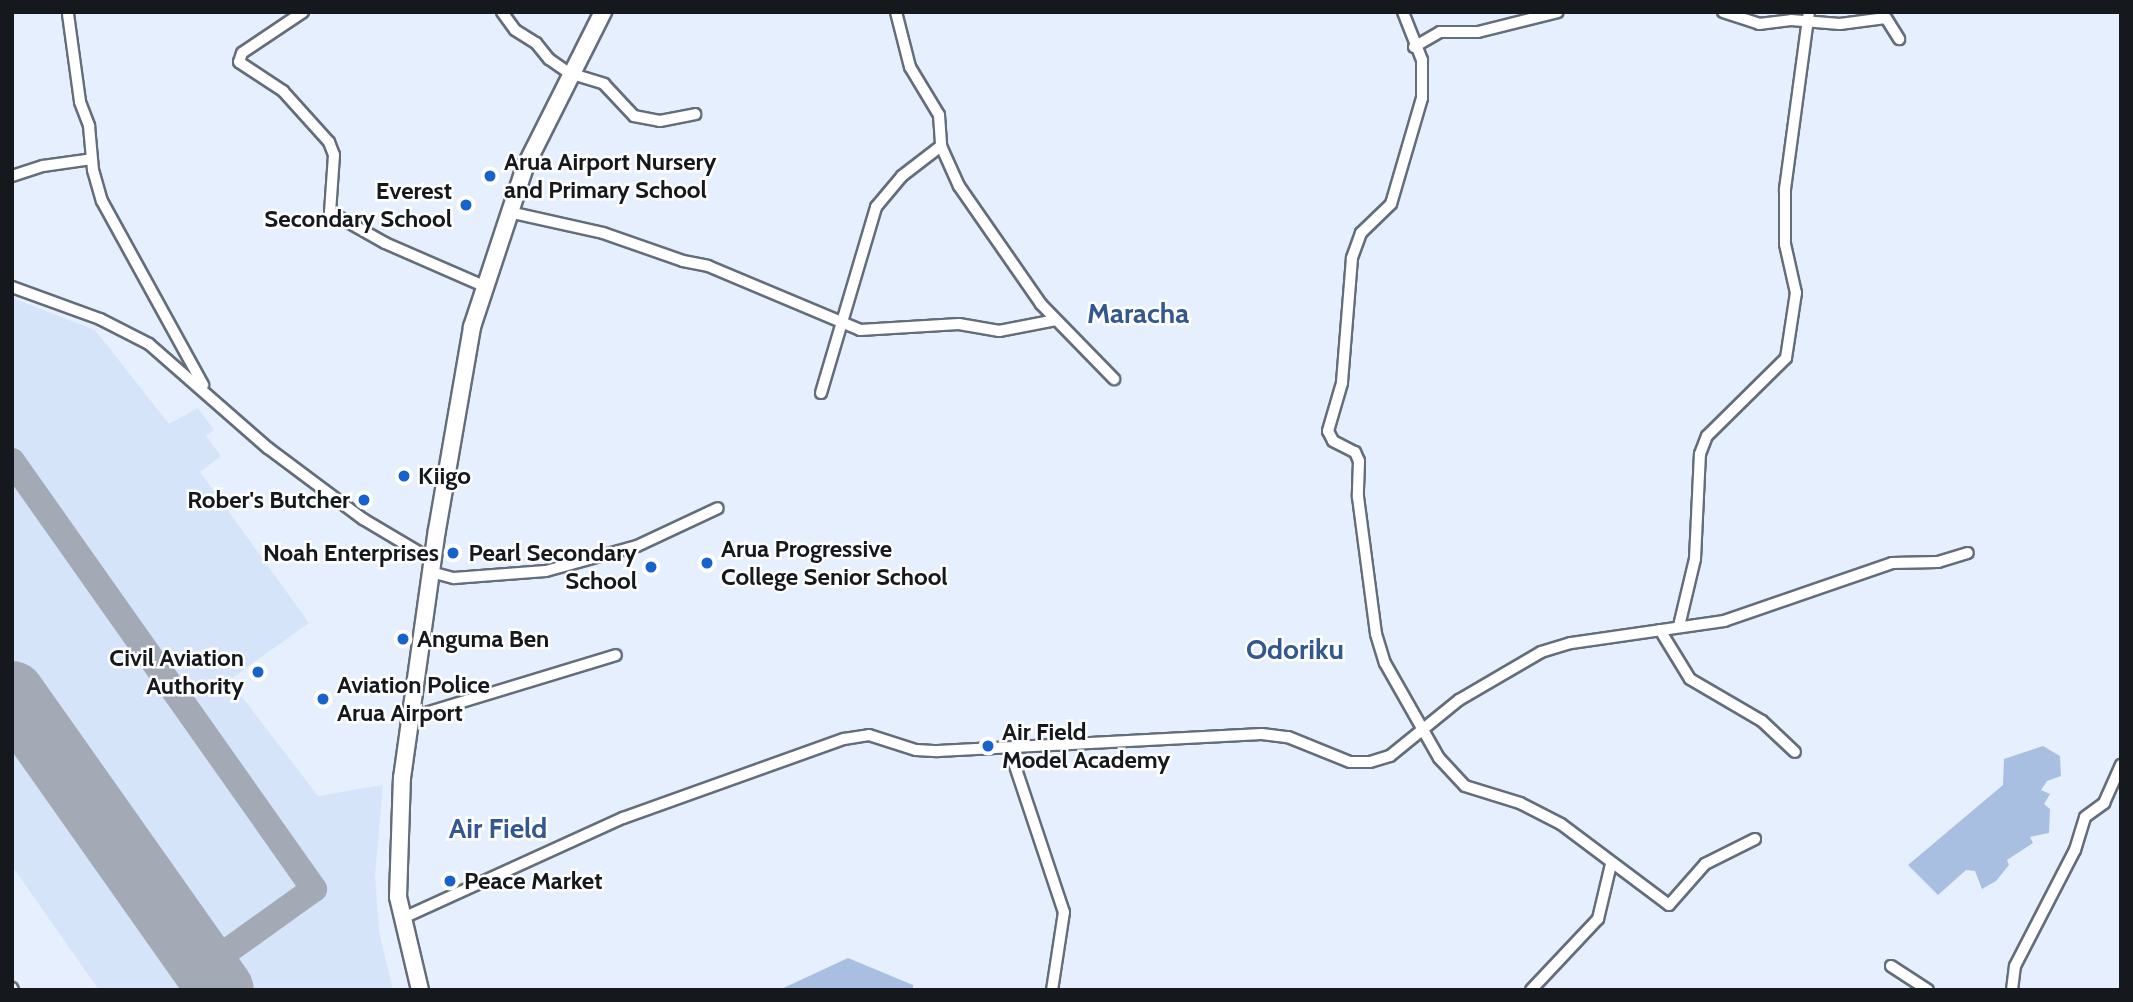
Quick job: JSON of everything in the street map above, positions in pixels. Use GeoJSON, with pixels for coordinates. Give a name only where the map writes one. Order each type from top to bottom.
{"type":"FeatureCollection","features":[{"type":"Feature","properties":{"kind":"main road"},"geometry":{"type":"LineString","coordinates":[[420,990],[400,919],[398,844],[409,718],[431,566],[472,327],[509,212],[569,73],[603,12]]}},
{"type":"Feature","properties":{"kind":"street"},"geometry":{"type":"LineString","coordinates":[[303,12],[242,52],[239,62],[283,91],[329,142],[334,155],[330,212],[386,243],[484,286]]}},
{"type":"Feature","properties":{"kind":"street"},"geometry":{"type":"LineString","coordinates":[[502,12],[515,30],[569,73],[604,84],[634,116],[660,121],[695,114]]}},
{"type":"Feature","properties":{"kind":"street"},"geometry":{"type":"LineString","coordinates":[[896,12],[910,67],[939,115],[941,146],[983,225],[1056,320],[1114,379]]}},
{"type":"Feature","properties":{"kind":"street"},"geometry":{"type":"LineString","coordinates":[[1403,12],[1423,65],[1422,98],[1391,204],[1361,233],[1352,258],[1342,383],[1328,430],[1333,441],[1350,448],[1358,457],[1358,497],[1376,634],[1385,663],[1438,758],[1465,786],[1546,816],[1672,905],[1705,864],[1755,839]]}},
{"type":"Feature","properties":{"kind":"street"},"geometry":{"type":"LineString","coordinates":[[1414,47],[1440,32],[1478,32],[1558,12]]}},
{"type":"Feature","properties":{"kind":"street"},"geometry":{"type":"LineString","coordinates":[[1723,12],[1759,24],[1809,17],[1840,24],[1886,18],[1899,39]]}},
{"type":"Feature","properties":{"kind":"street"},"geometry":{"type":"LineString","coordinates":[[68,14],[92,159],[105,207],[205,389]]}},
{"type":"Feature","properties":{"kind":"street"},"geometry":{"type":"LineString","coordinates":[[1679,626],[1695,559],[1700,454],[1707,436],[1786,358],[1796,293],[1785,244],[1786,189],[1809,17]]}},
{"type":"Feature","properties":{"kind":"street"},"geometry":{"type":"LineString","coordinates":[[821,393],[839,323],[876,207],[902,176],[941,146]]}},
{"type":"Feature","properties":{"kind":"street"},"geometry":{"type":"LineString","coordinates":[[12,176],[43,166],[92,159]]}},
{"type":"Feature","properties":{"kind":"street"},"geometry":{"type":"LineString","coordinates":[[509,212],[603,233],[683,261],[708,266],[839,323],[877,331],[959,324],[999,331],[1056,320]]}},
{"type":"Feature","properties":{"kind":"street"},"geometry":{"type":"LineString","coordinates":[[12,288],[126,331],[166,355],[268,448],[363,519],[431,566],[454,578],[546,571],[637,546],[718,508]]}},
{"type":"Feature","properties":{"kind":"street"},"geometry":{"type":"LineString","coordinates":[[400,919],[623,818],[844,739],[869,735],[916,750],[938,751],[1262,734],[1288,737],[1350,762],[1370,762],[1390,756],[1485,682],[1541,652],[1571,643],[1755,613],[1892,564],[1938,562],[1968,553]]}},
{"type":"Feature","properties":{"kind":"street"},"geometry":{"type":"LineString","coordinates":[[1660,630],[1690,679],[1762,720],[1796,752]]}},
{"type":"Feature","properties":{"kind":"street"},"geometry":{"type":"LineString","coordinates":[[409,718],[616,655]]}},
{"type":"Feature","properties":{"kind":"street"},"geometry":{"type":"LineString","coordinates":[[1010,748],[1064,912],[1052,990]]}},
{"type":"Feature","properties":{"kind":"street"},"geometry":{"type":"LineString","coordinates":[[2012,990],[2015,966],[2075,850],[2085,817],[2104,803],[2121,765]]}},
{"type":"Feature","properties":{"kind":"street"},"geometry":{"type":"LineString","coordinates":[[1531,990],[1598,919],[1611,864]]}},
{"type":"Feature","properties":{"kind":"street"},"geometry":{"type":"LineString","coordinates":[[1891,966],[1928,990]]}},
{"type":"Feature","properties":{"kind":"shaded area"},"geometry":{"type":"Polygon","coordinates":[[[12,298],[95,330],[169,424],[198,408],[214,430],[206,436],[221,456],[200,472],[309,623],[229,680],[318,796],[383,785],[375,875],[379,932],[393,990],[99,990],[12,866],[12,298]]]}},
{"type":"Feature","properties":{"kind":"shaded area"},"geometry":{"type":"Polygon","coordinates":[[[2043,746],[2060,756],[2061,776],[2047,781],[2041,790],[2050,794],[2044,804],[2050,809],[2049,833],[2030,837],[2033,843],[2007,860],[2009,865],[1996,881],[1982,889],[1975,871],[1966,870],[1938,895],[1908,865],[2003,785],[2004,759],[2043,746]]]}},
{"type":"Feature","properties":{"kind":"shaded area"},"geometry":{"type":"Polygon","coordinates":[[[848,958],[913,985],[913,990],[779,990],[848,958]]]}},
{"type":"Feature","properties":{"kind":"taxiway"},"geometry":{"type":"LineString","coordinates":[[12,461],[314,889],[205,967]]}},
{"type":"Feature","properties":{"kind":"runway"},"geometry":{"type":"LineString","coordinates":[[12,694],[221,990]]}},
{"type":"Feature","properties":{"kind":"place","name":"Arua Airport Nursery and Primary School"},"geometry":{"type":"Point","coordinates":[490,176]}},
{"type":"Feature","properties":{"kind":"place","name":"Everest Secondary School"},"geometry":{"type":"Point","coordinates":[466,205]}},
{"type":"Feature","properties":{"kind":"place","name":"Kiigo"},"geometry":{"type":"Point","coordinates":[404,476]}},
{"type":"Feature","properties":{"kind":"place","name":"Rober's Butcher"},"geometry":{"type":"Point","coordinates":[364,500]}},
{"type":"Feature","properties":{"kind":"place","name":"Noah Enterprises"},"geometry":{"type":"Point","coordinates":[453,553]}},
{"type":"Feature","properties":{"kind":"place","name":"Arua Progressive College Senior School"},"geometry":{"type":"Point","coordinates":[707,563]}},
{"type":"Feature","properties":{"kind":"place","name":"Pearl Secondary School"},"geometry":{"type":"Point","coordinates":[651,567]}},
{"type":"Feature","properties":{"kind":"place","name":"Anguma Ben"},"geometry":{"type":"Point","coordinates":[403,639]}},
{"type":"Feature","properties":{"kind":"place","name":"Civil Aviation Authority"},"geometry":{"type":"Point","coordinates":[258,672]}},
{"type":"Feature","properties":{"kind":"place","name":"Aviation Police Arua Airport"},"geometry":{"type":"Point","coordinates":[323,699]}},
{"type":"Feature","properties":{"kind":"place","name":"Air Field Model Academy"},"geometry":{"type":"Point","coordinates":[988,746]}},
{"type":"Feature","properties":{"kind":"place","name":"Peace Market"},"geometry":{"type":"Point","coordinates":[450,881]}},
{"type":"Feature","properties":{"kind":"district","name":"Maracha"},"geometry":{"type":"Point","coordinates":[1138,313]}},
{"type":"Feature","properties":{"kind":"district","name":"Odoriku"},"geometry":{"type":"Point","coordinates":[1295,649]}},
{"type":"Feature","properties":{"kind":"district","name":"Air Field"},"geometry":{"type":"Point","coordinates":[498,828]}}]}
